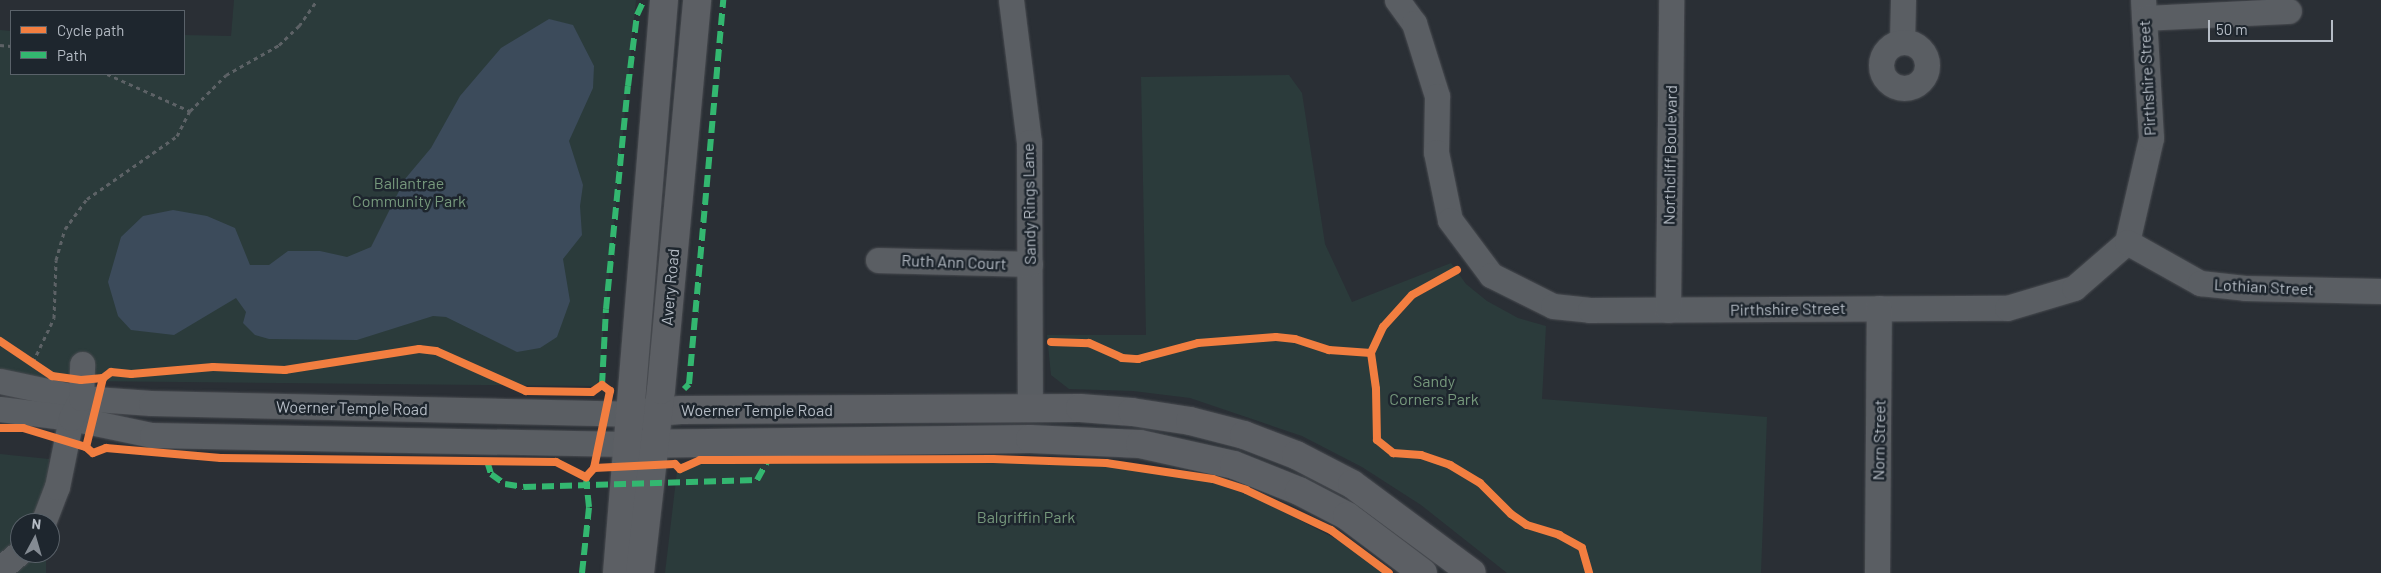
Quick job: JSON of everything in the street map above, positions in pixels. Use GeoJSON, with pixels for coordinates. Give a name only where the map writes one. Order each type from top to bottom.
{"type":"FeatureCollection","features":[{"type":"Feature","properties":{"kind":"main road","name":"Avery Road"},"geometry":{"type":"LineString","coordinates":[[617,573],[664,0]]}},
{"type":"Feature","properties":{"kind":"main road","name":"Avery Road"},"geometry":{"type":"LineString","coordinates":[[640,573],[658,412],[697,0]]}},
{"type":"Feature","properties":{"kind":"main road","name":"Woerner Temple Road"},"geometry":{"type":"LineString","coordinates":[[629,414],[658,412],[1030,409],[1132,412],[1190,421],[1244,435],[1296,455],[1352,484],[1392,510],[1472,573]]}},
{"type":"Feature","properties":{"kind":"main road","name":"Woerner Temple Road"},"geometry":{"type":"LineString","coordinates":[[627,444],[655,442],[1030,439],[1140,444],[1234,465],[1299,491],[1354,521],[1423,573]]}},
{"type":"Feature","properties":{"kind":"street","name":"Sandy Rings Lane"},"geometry":{"type":"LineString","coordinates":[[1011,0],[1029,142],[1030,409]]}},
{"type":"Feature","properties":{"kind":"street","name":"Pirthshire Street"},"geometry":{"type":"LineString","coordinates":[[1397,0],[1414,24],[1437,96],[1436,152],[1450,220],[1491,275],[1554,306],[1590,310],[2007,308],[2074,288],[2127,242],[2151,138],[2144,9]]}},
{"type":"Feature","properties":{"kind":"street","name":"Northcliff Boulevard"},"geometry":{"type":"LineString","coordinates":[[1668,310],[1672,0]]}},
{"type":"Feature","properties":{"kind":"street"},"geometry":{"type":"LineString","coordinates":[[1902,42],[1903,0]]}},
{"type":"Feature","properties":{"kind":"street"},"geometry":{"type":"LineString","coordinates":[[2144,9],[2289,10]]}},
{"type":"Feature","properties":{"kind":"street","name":"Lothian Street"},"geometry":{"type":"LineString","coordinates":[[2127,242],[2200,283],[2245,288],[2381,291]]}},
{"type":"Feature","properties":{"kind":"street","name":"Ruth Ann Court"},"geometry":{"type":"LineString","coordinates":[[878,260],[1030,264]]}},
{"type":"Feature","properties":{"kind":"street","name":"Norn Street"},"geometry":{"type":"LineString","coordinates":[[1878,308],[1878,573]]}},
{"type":"Feature","properties":{"kind":"street"},"geometry":{"type":"LineString","coordinates":[[47,513],[57,487],[76,408],[82,364]]}},
{"type":"Feature","properties":{"kind":"street","name":"Woerner Temple Road"},"geometry":{"type":"LineString","coordinates":[[0,381],[152,435],[627,444]]}},
{"type":"Feature","properties":{"kind":"street","name":"Woerner Temple Road"},"geometry":{"type":"LineString","coordinates":[[0,409],[171,404],[629,414]]}},
{"type":"Feature","properties":{"kind":"street"},"geometry":{"type":"LineString","coordinates":[[0,569],[10,560]]}},
{"type":"Feature","properties":{"kind":"path"},"geometry":{"type":"LineString","coordinates":[[33,362],[54,318],[56,260],[65,229],[87,199],[177,136],[190,110],[226,75],[279,45],[299,26],[317,0]]}},
{"type":"Feature","properties":{"kind":"path"},"geometry":{"type":"LineString","coordinates":[[108,75],[190,110]]}},
{"type":"Feature","properties":{"kind":"green space","name":"Ballantrae Community Park"},"geometry":{"type":"Polygon","coordinates":[[[234,0],[636,0],[598,386],[81,381],[0,376],[0,30],[10,31],[10,75],[185,75],[185,35],[231,36],[234,0]]]}},
{"type":"Feature","properties":{"kind":"green space","name":"Sandy Corners Park"},"geometry":{"type":"Polygon","coordinates":[[[1289,75],[1302,93],[1325,244],[1352,302],[1451,263],[1466,284],[1487,301],[1518,318],[1546,326],[1542,399],[1767,417],[1761,573],[1507,573],[1421,505],[1362,467],[1302,436],[1190,398],[1133,391],[1069,389],[1051,375],[1047,335],[1146,335],[1141,77],[1289,75]]]}},
{"type":"Feature","properties":{"kind":"green space"},"geometry":{"type":"Polygon","coordinates":[[[0,454],[49,459],[47,513],[10,513],[10,563],[46,563],[46,573],[0,573],[0,454]]]}},
{"type":"Feature","properties":{"kind":"green space","name":"Balgriffin Park"},"geometry":{"type":"Polygon","coordinates":[[[1107,460],[1175,470],[1255,497],[1357,550],[1386,573],[665,573],[678,463],[1107,460]]]}},
{"type":"Feature","properties":{"kind":"water"},"geometry":{"type":"Polygon","coordinates":[[[549,19],[573,25],[594,66],[593,88],[569,141],[583,185],[580,206],[582,235],[563,259],[570,301],[557,337],[540,348],[517,352],[446,317],[433,316],[357,340],[269,339],[255,335],[243,323],[246,312],[236,298],[174,335],[131,330],[118,316],[108,282],[121,237],[143,216],[173,210],[207,216],[235,228],[250,265],[269,265],[288,251],[320,251],[347,257],[371,247],[405,179],[431,148],[460,96],[501,48],[549,19]]]}},
{"type":"Feature","properties":{"kind":"marked path"},"geometry":{"type":"LineString","coordinates":[[602,385],[606,309],[628,86],[637,15],[644,0]]}},
{"type":"Feature","properties":{"kind":"marked path"},"geometry":{"type":"LineString","coordinates":[[684,389],[689,384],[723,0]]}},
{"type":"Feature","properties":{"kind":"marked path"},"geometry":{"type":"LineString","coordinates":[[487,461],[491,474],[505,484],[524,487],[757,480],[767,462]]}},
{"type":"Feature","properties":{"kind":"marked path"},"geometry":{"type":"LineString","coordinates":[[582,573],[589,507],[586,480]]}},
{"type":"Feature","properties":{"kind":"cycle path"},"geometry":{"type":"LineString","coordinates":[[1457,270],[1412,295],[1383,327],[1371,353],[1376,389],[1377,440],[1393,453],[1421,455],[1450,465],[1480,483],[1511,514],[1527,525],[1559,535],[1582,548],[1589,573]]}},
{"type":"Feature","properties":{"kind":"cycle path"},"geometry":{"type":"LineString","coordinates":[[1051,342],[1089,343],[1122,358],[1138,359],[1198,343],[1276,337],[1295,339],[1329,350],[1371,353]]}},
{"type":"Feature","properties":{"kind":"cycle path"},"geometry":{"type":"LineString","coordinates":[[0,341],[52,376],[81,380],[103,378]]}},
{"type":"Feature","properties":{"kind":"cycle path"},"geometry":{"type":"LineString","coordinates":[[594,468],[610,391],[602,385],[592,392],[526,391],[436,351],[419,349],[285,370],[213,367],[131,374],[111,372],[103,378],[86,447],[93,453],[106,448],[221,458],[556,462],[586,477],[594,468],[675,464],[680,469],[700,460],[993,459],[1106,463],[1213,479],[1246,490],[1331,530],[1389,573]]}},
{"type":"Feature","properties":{"kind":"cycle path"},"geometry":{"type":"LineString","coordinates":[[0,428],[23,428],[86,447]]}}]}
